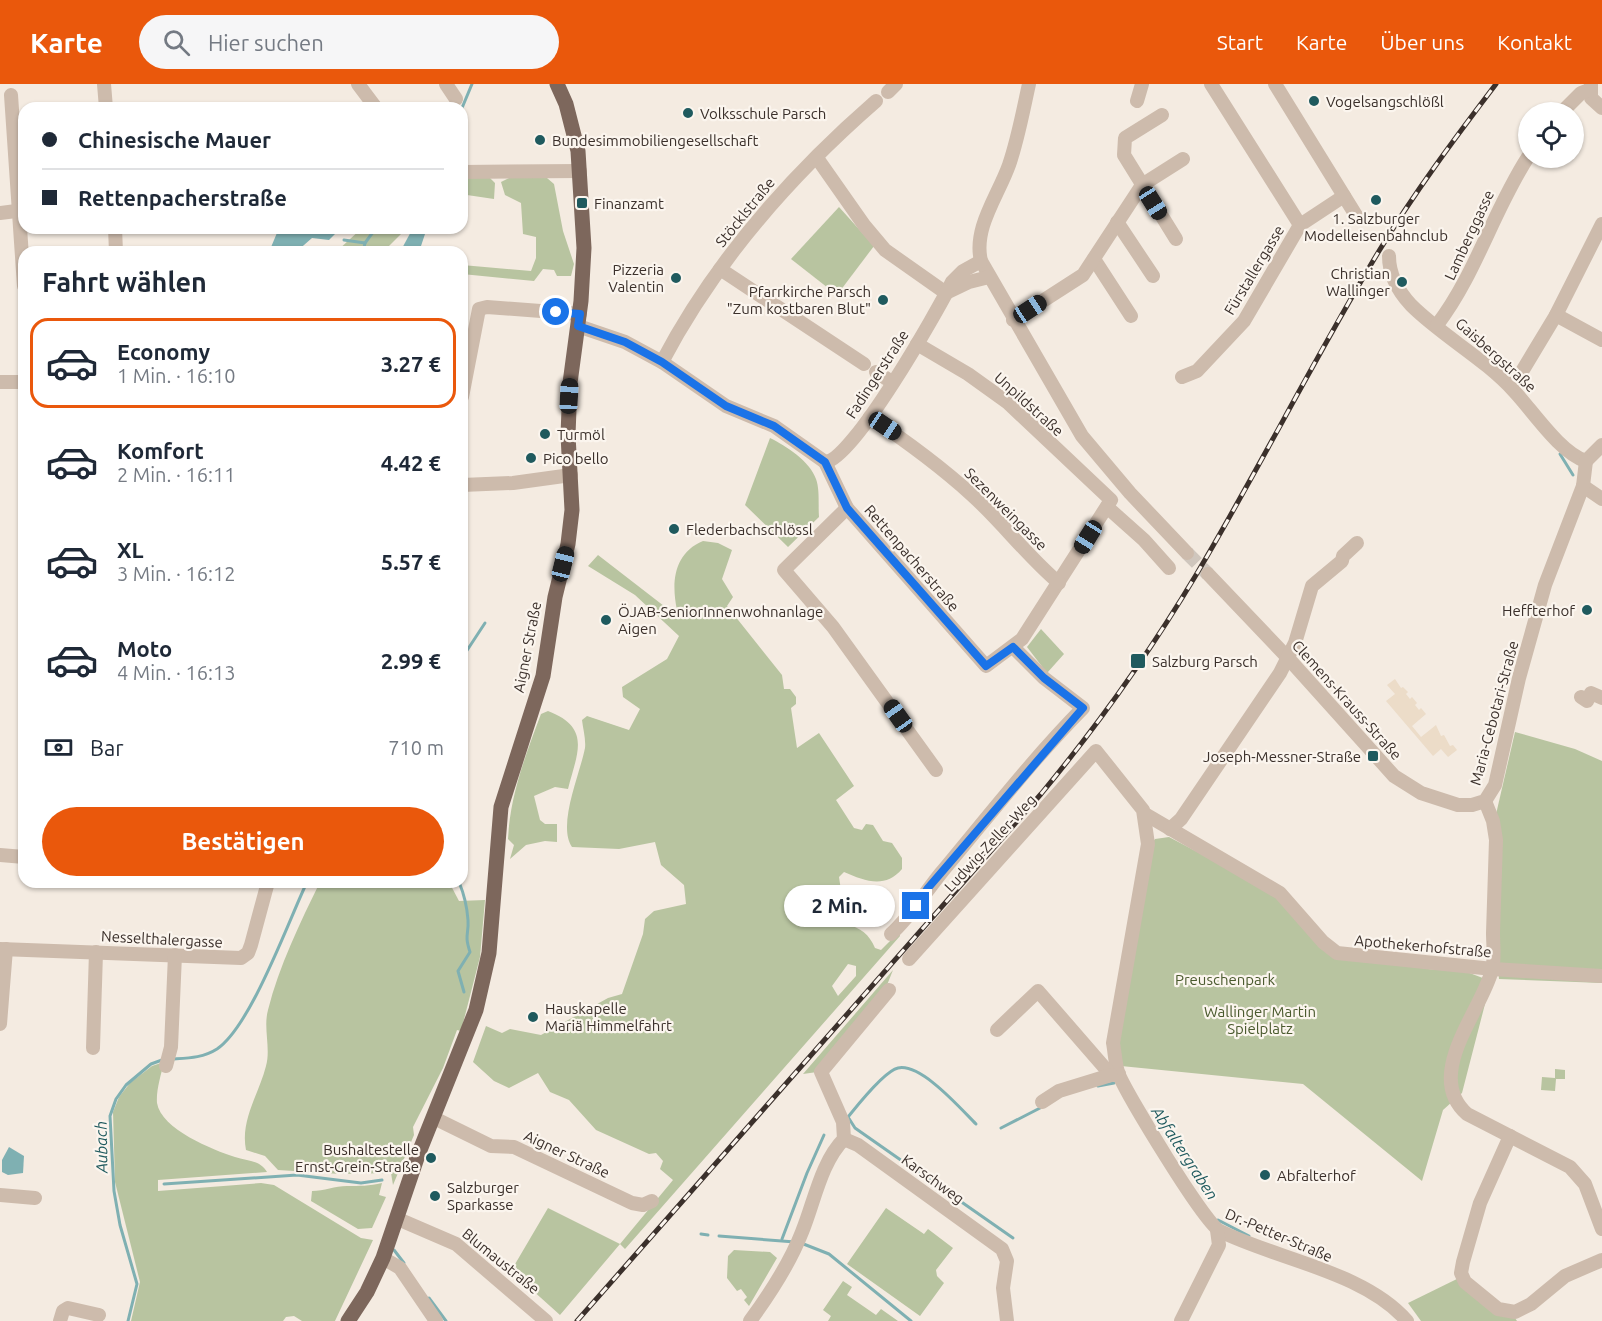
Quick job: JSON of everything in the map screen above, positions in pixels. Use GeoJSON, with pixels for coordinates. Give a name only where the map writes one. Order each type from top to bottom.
{"type":"FeatureCollection","features":[{"type":"Feature","properties":{"kind":"main road","name":"Aigner Straße"},"geometry":{"type":"LineString","coordinates":[[348,1321],[367,1292],[383,1258],[398,1219],[407,1186],[476,1010],[489,953],[501,807],[511,768],[543,676],[555,597],[569,535],[571,475],[569,409],[584,248],[580,171],[574,133],[557,84]]}},
{"type":"Feature","properties":{"kind":"street"},"geometry":{"type":"LineString","coordinates":[[104,84],[106,102]]}},
{"type":"Feature","properties":{"kind":"street"},"geometry":{"type":"LineString","coordinates":[[357,84],[371,102]]}},
{"type":"Feature","properties":{"kind":"street"},"geometry":{"type":"LineString","coordinates":[[446,84],[456,99]]}},
{"type":"Feature","properties":{"kind":"street"},"geometry":{"type":"LineString","coordinates":[[1029,84],[1009,164],[980,234],[978,247],[981,261],[1082,436],[1130,493],[1187,553]]}},
{"type":"Feature","properties":{"kind":"street"},"geometry":{"type":"LineString","coordinates":[[1137,101],[1142,84]]}},
{"type":"Feature","properties":{"kind":"street","name":"Fürstallergasse"},"geometry":{"type":"LineString","coordinates":[[1211,84],[1300,225]]}},
{"type":"Feature","properties":{"kind":"street"},"geometry":{"type":"LineString","coordinates":[[1275,84],[1357,217]]}},
{"type":"Feature","properties":{"kind":"street"},"geometry":{"type":"LineString","coordinates":[[1572,102],[1590,87],[1591,98],[1602,108]]}},
{"type":"Feature","properties":{"kind":"street"},"geometry":{"type":"LineString","coordinates":[[11,95],[18,169]]}},
{"type":"Feature","properties":{"kind":"street","name":"Stöcklstraße"},"geometry":{"type":"LineString","coordinates":[[662,362],[697,300],[748,230],[837,135],[876,101]]}},
{"type":"Feature","properties":{"kind":"street"},"geometry":{"type":"LineString","coordinates":[[1162,115],[1125,138],[1124,155],[1176,239]]}},
{"type":"Feature","properties":{"kind":"street"},"geometry":{"type":"LineString","coordinates":[[817,158],[864,225],[885,249],[946,293],[969,282],[989,277]]}},
{"type":"Feature","properties":{"kind":"street"},"geometry":{"type":"LineString","coordinates":[[1013,320],[1083,275],[1142,185],[1183,159]]}},
{"type":"Feature","properties":{"kind":"street","name":"Lamberggasse"},"geometry":{"type":"LineString","coordinates":[[1437,325],[1466,282],[1498,209],[1522,168]]}},
{"type":"Feature","properties":{"kind":"street"},"geometry":{"type":"LineString","coordinates":[[468,172],[580,171]]}},
{"type":"Feature","properties":{"kind":"street","name":"Fürstallergasse"},"geometry":{"type":"LineString","coordinates":[[1182,377],[1197,371],[1244,321],[1300,225],[1344,196]]}},
{"type":"Feature","properties":{"kind":"street"},"geometry":{"type":"LineString","coordinates":[[0,213],[18,211]]}},
{"type":"Feature","properties":{"kind":"street"},"geometry":{"type":"LineString","coordinates":[[1118,222],[1153,276]]}},
{"type":"Feature","properties":{"kind":"street"},"geometry":{"type":"LineString","coordinates":[[1512,388],[1556,315],[1602,224]]}},
{"type":"Feature","properties":{"kind":"street","name":"Gaisbergstraße"},"geometry":{"type":"LineString","coordinates":[[1389,256],[1389,267],[1393,279],[1404,296],[1512,388],[1569,453],[1586,461]]}},
{"type":"Feature","properties":{"kind":"street"},"geometry":{"type":"LineString","coordinates":[[1094,259],[1131,316]]}},
{"type":"Feature","properties":{"kind":"street","name":"Fadingerstraße"},"geometry":{"type":"LineString","coordinates":[[825,462],[838,458],[870,417],[958,275],[981,261]]}},
{"type":"Feature","properties":{"kind":"street"},"geometry":{"type":"LineString","coordinates":[[720,269],[892,382]]}},
{"type":"Feature","properties":{"kind":"street","name":"Rettenpacherstraße"},"geometry":{"type":"LineString","coordinates":[[468,364],[478,309],[487,307],[579,320],[662,362],[726,406],[774,426],[825,462],[847,508],[986,666],[1022,639],[1109,503]]}},
{"type":"Feature","properties":{"kind":"street"},"geometry":{"type":"LineString","coordinates":[[1556,315],[1602,340]]}},
{"type":"Feature","properties":{"kind":"street","name":"Unpildstraße"},"geometry":{"type":"LineString","coordinates":[[916,344],[999,396],[1109,503]]}},
{"type":"Feature","properties":{"kind":"street"},"geometry":{"type":"LineString","coordinates":[[0,382],[18,382]]}},
{"type":"Feature","properties":{"kind":"street","name":"Sezenweingasse"},"geometry":{"type":"LineString","coordinates":[[870,417],[913,445],[974,496],[1033,561],[1059,583]]}},
{"type":"Feature","properties":{"kind":"street"},"geometry":{"type":"LineString","coordinates":[[1602,445],[1586,461],[1583,486],[1602,499]]}},
{"type":"Feature","properties":{"kind":"street"},"geometry":{"type":"LineString","coordinates":[[468,485],[513,483],[571,475]]}},
{"type":"Feature","properties":{"kind":"street","name":"Maria-Cebotari-Straße"},"geometry":{"type":"LineString","coordinates":[[1583,486],[1551,565],[1519,678],[1495,786],[1485,801],[1493,821],[1496,840],[1492,969],[1461,1039],[1453,1067],[1452,1089],[1458,1104],[1467,1114],[1561,1161],[1579,1177],[1588,1190],[1602,1229]]}},
{"type":"Feature","properties":{"kind":"street"},"geometry":{"type":"LineString","coordinates":[[1109,503],[1169,568]]}},
{"type":"Feature","properties":{"kind":"street"},"geometry":{"type":"LineString","coordinates":[[847,508],[784,570],[853,653],[936,770]]}},
{"type":"Feature","properties":{"kind":"street"},"geometry":{"type":"LineString","coordinates":[[1148,844],[1161,831],[1170,829],[1181,819],[1288,658],[1298,635],[1306,600],[1312,586],[1342,561],[1343,556],[1357,543]]}},
{"type":"Feature","properties":{"kind":"street","name":"Clemens-Krauss-Straße"},"geometry":{"type":"LineString","coordinates":[[1208,574],[1288,658],[1360,741],[1400,781],[1420,793],[1458,805],[1472,806],[1485,801]]}},
{"type":"Feature","properties":{"kind":"street"},"geometry":{"type":"LineString","coordinates":[[891,934],[1021,777],[1083,708],[1044,678],[1013,647]]}},
{"type":"Feature","properties":{"kind":"street"},"geometry":{"type":"LineString","coordinates":[[1581,697],[1587,700],[1591,693],[1602,698]]}},
{"type":"Feature","properties":{"kind":"street","name":"Ludwig-Zeller-Weg"},"geometry":{"type":"LineString","coordinates":[[909,959],[1096,751],[1145,814]]}},
{"type":"Feature","properties":{"kind":"street","name":"Apothekerhofstraße"},"geometry":{"type":"LineString","coordinates":[[1145,814],[1280,893],[1323,942],[1337,953],[1492,969],[1602,976]]}},
{"type":"Feature","properties":{"kind":"street","name":"Dr.-Petter-Straße"},"geometry":{"type":"LineString","coordinates":[[1145,814],[1148,844],[1113,1043],[1115,1074],[1167,1158],[1217,1230],[1372,1292],[1398,1311],[1407,1321]]}},
{"type":"Feature","properties":{"kind":"street"},"geometry":{"type":"LineString","coordinates":[[0,855],[18,856]]}},
{"type":"Feature","properties":{"kind":"street","name":"Nesselthalergasse"},"geometry":{"type":"LineString","coordinates":[[3,949],[233,959],[244,956],[251,945],[266,888]]}},
{"type":"Feature","properties":{"kind":"street"},"geometry":{"type":"LineString","coordinates":[[0,1024],[3,949]]}},
{"type":"Feature","properties":{"kind":"street"},"geometry":{"type":"LineString","coordinates":[[93,1048],[96,952]]}},
{"type":"Feature","properties":{"kind":"street"},"geometry":{"type":"LineString","coordinates":[[167,1061],[175,955]]}},
{"type":"Feature","properties":{"kind":"street"},"geometry":{"type":"LineString","coordinates":[[750,1321],[794,1250],[826,1168],[836,1147],[844,1139],[843,1122],[821,1072],[889,990]]}},
{"type":"Feature","properties":{"kind":"street"},"geometry":{"type":"LineString","coordinates":[[997,1030],[1038,992],[1115,1074],[1059,1091],[1042,1102]]}},
{"type":"Feature","properties":{"kind":"street","name":"Aigner Straße"},"geometry":{"type":"LineString","coordinates":[[434,1118],[491,1146],[514,1147],[632,1203],[643,1205],[652,1201]]}},
{"type":"Feature","properties":{"kind":"street"},"geometry":{"type":"LineString","coordinates":[[1510,1136],[1480,1203],[1463,1262],[1461,1273],[1465,1282],[1498,1310],[1515,1312],[1565,1276],[1602,1260]]}},
{"type":"Feature","properties":{"kind":"street","name":"Karschweg"},"geometry":{"type":"LineString","coordinates":[[844,1139],[858,1145],[1002,1249],[1006,1261],[1004,1288],[1007,1321]]}},
{"type":"Feature","properties":{"kind":"street"},"geometry":{"type":"LineString","coordinates":[[0,1195],[35,1198]]}},
{"type":"Feature","properties":{"kind":"street","name":"Blumaustraße"},"geometry":{"type":"LineString","coordinates":[[398,1219],[456,1244],[546,1321]]}},
{"type":"Feature","properties":{"kind":"street"},"geometry":{"type":"LineString","coordinates":[[1181,1321],[1219,1245],[1217,1230]]}},
{"type":"Feature","properties":{"kind":"street"},"geometry":{"type":"LineString","coordinates":[[383,1258],[400,1268],[436,1321]]}},
{"type":"Feature","properties":{"kind":"street"},"geometry":{"type":"LineString","coordinates":[[60,1321],[63,1311],[68,1308],[99,1315]]}},
{"type":"Feature","properties":{"kind":"green space"},"geometry":{"type":"Polygon","coordinates":[[[488,176],[495,183],[494,199],[468,195],[468,178],[488,176]]]}},
{"type":"Feature","properties":{"kind":"green space"},"geometry":{"type":"Polygon","coordinates":[[[509,178],[547,178],[554,184],[563,231],[574,264],[571,276],[557,276],[554,270],[543,269],[534,281],[468,275],[468,266],[531,271],[536,258],[536,237],[523,234],[521,203],[505,195],[501,182],[509,178]]]}},
{"type":"Feature","properties":{"kind":"green space"},"geometry":{"type":"Polygon","coordinates":[[[839,207],[874,246],[837,295],[791,259],[839,207]]]}},
{"type":"Feature","properties":{"kind":"green space"},"geometry":{"type":"Polygon","coordinates":[[[356,234],[401,234],[389,246],[342,246],[356,234]]]}},
{"type":"Feature","properties":{"kind":"green space"},"geometry":{"type":"Polygon","coordinates":[[[770,438],[790,450],[809,466],[818,488],[819,517],[788,547],[745,505],[770,438]]]}},
{"type":"Feature","properties":{"kind":"green space"},"geometry":{"type":"Polygon","coordinates":[[[703,541],[718,543],[732,550],[722,579],[733,597],[727,606],[782,675],[784,689],[790,689],[796,697],[796,704],[791,708],[797,748],[819,733],[854,786],[836,800],[854,828],[862,830],[866,824],[873,825],[883,841],[892,843],[902,858],[902,869],[889,879],[867,880],[844,872],[839,877],[846,924],[864,932],[875,948],[881,950],[899,932],[900,936],[625,1249],[620,1244],[673,1180],[660,1169],[663,1161],[656,1153],[649,1154],[596,1130],[569,1100],[550,1092],[538,1073],[509,1088],[494,1081],[473,1062],[486,1026],[502,1033],[510,1029],[541,1035],[608,998],[622,994],[643,934],[645,919],[654,911],[686,904],[684,885],[661,865],[655,842],[619,849],[572,847],[567,826],[571,799],[585,748],[582,720],[587,716],[629,730],[640,709],[623,697],[622,687],[667,659],[679,636],[635,595],[588,566],[598,555],[673,613],[677,610],[674,589],[680,561],[693,546],[703,541]],[[848,964],[832,986],[838,996],[856,976],[856,966],[848,964]]]}},
{"type":"Feature","properties":{"kind":"green space"},"geometry":{"type":"Polygon","coordinates":[[[1041,629],[1064,654],[1047,673],[1027,647],[1041,629]]]}},
{"type":"Feature","properties":{"kind":"green space"},"geometry":{"type":"Polygon","coordinates":[[[548,711],[571,725],[578,743],[568,789],[555,787],[534,796],[540,820],[545,824],[557,824],[557,842],[545,841],[526,845],[510,859],[514,845],[508,839],[509,823],[515,791],[541,714],[548,711]]]}},
{"type":"Feature","properties":{"kind":"green space"},"geometry":{"type":"Polygon","coordinates":[[[1515,732],[1575,749],[1602,761],[1602,983],[1499,979],[1491,836],[1515,732]]]}},
{"type":"Feature","properties":{"kind":"green space","name":"Preuschenpark"},"geometry":{"type":"Polygon","coordinates":[[[1169,837],[1222,865],[1255,877],[1345,955],[1428,969],[1467,972],[1488,980],[1485,1004],[1462,1093],[1443,1110],[1422,1181],[1303,1084],[1111,1065],[1148,849],[1155,839],[1169,837]]]}},
{"type":"Feature","properties":{"kind":"green space"},"geometry":{"type":"Polygon","coordinates":[[[317,888],[452,888],[459,901],[485,900],[480,957],[461,1031],[457,1030],[443,1068],[413,1127],[414,1135],[393,1185],[391,1173],[341,1174],[278,1170],[265,1156],[246,1150],[248,1118],[267,1059],[268,1010],[284,961],[317,888]]]}},
{"type":"Feature","properties":{"kind":"green space"},"geometry":{"type":"Polygon","coordinates":[[[893,970],[883,995],[817,1072],[803,1074],[893,970]]]}},
{"type":"Feature","properties":{"kind":"green space"},"geometry":{"type":"Polygon","coordinates":[[[164,1062],[157,1103],[168,1121],[178,1130],[202,1144],[225,1154],[257,1163],[267,1172],[158,1180],[158,1191],[261,1183],[274,1185],[361,1238],[373,1240],[335,1321],[302,1321],[294,1316],[286,1317],[283,1321],[131,1321],[140,1282],[115,1182],[113,1112],[119,1097],[130,1083],[152,1066],[164,1062]]]}},
{"type":"Feature","properties":{"kind":"green space"},"geometry":{"type":"Polygon","coordinates":[[[1555,1069],[1565,1070],[1565,1079],[1556,1079],[1555,1091],[1541,1090],[1542,1077],[1555,1078],[1555,1069]]]}},
{"type":"Feature","properties":{"kind":"green space"},"geometry":{"type":"Polygon","coordinates":[[[382,1183],[379,1195],[386,1197],[372,1228],[358,1229],[311,1201],[312,1191],[382,1183]]]}},
{"type":"Feature","properties":{"kind":"green space"},"geometry":{"type":"Polygon","coordinates":[[[548,1208],[620,1244],[560,1315],[511,1271],[548,1208]]]}},
{"type":"Feature","properties":{"kind":"green space"},"geometry":{"type":"Polygon","coordinates":[[[886,1208],[924,1234],[928,1229],[953,1248],[936,1270],[937,1276],[944,1283],[920,1316],[847,1264],[886,1208]]]}},
{"type":"Feature","properties":{"kind":"green space"},"geometry":{"type":"Polygon","coordinates":[[[734,1250],[770,1252],[777,1258],[749,1306],[744,1300],[747,1297],[741,1289],[737,1291],[727,1278],[728,1256],[734,1250]]]}},
{"type":"Feature","properties":{"kind":"green space"},"geometry":{"type":"Polygon","coordinates":[[[1463,1276],[1517,1321],[1421,1321],[1408,1303],[1463,1276]]]}},
{"type":"Feature","properties":{"kind":"green space"},"geometry":{"type":"Polygon","coordinates":[[[843,1281],[852,1287],[847,1295],[876,1315],[881,1309],[898,1321],[828,1321],[831,1316],[823,1310],[843,1281]]]}},
{"type":"Feature","properties":{"kind":"shaded area"},"geometry":{"type":"Polygon","coordinates":[[[1395,679],[1401,688],[1403,687],[1408,692],[1406,694],[1410,699],[1412,697],[1417,703],[1415,705],[1419,710],[1421,708],[1426,714],[1412,726],[1421,737],[1436,725],[1441,736],[1444,735],[1450,746],[1453,745],[1457,750],[1448,757],[1441,749],[1433,756],[1386,701],[1395,694],[1387,685],[1395,679]]]}},
{"type":"Feature","properties":{"kind":"water"},"geometry":{"type":"Polygon","coordinates":[[[276,234],[335,234],[329,240],[312,238],[303,246],[272,246],[276,234]]]}},
{"type":"Feature","properties":{"kind":"water"},"geometry":{"type":"Polygon","coordinates":[[[410,234],[425,234],[421,246],[403,246],[410,234]]]}},
{"type":"Feature","properties":{"kind":"water"},"geometry":{"type":"Polygon","coordinates":[[[9,1147],[24,1156],[23,1173],[8,1175],[2,1172],[2,1160],[9,1147]]]}},
{"type":"Feature","properties":{"kind":"waterway","name":"Aubach"},"geometry":{"type":"LineString","coordinates":[[464,102],[472,84]]}},
{"type":"Feature","properties":{"kind":"waterway","name":"Aubach"},"geometry":{"type":"LineString","coordinates":[[364,246],[372,234]]}},
{"type":"Feature","properties":{"kind":"waterway","name":"Aubach"},"geometry":{"type":"LineString","coordinates":[[344,240],[365,243]]}},
{"type":"Feature","properties":{"kind":"waterway"},"geometry":{"type":"LineString","coordinates":[[1560,454],[1573,475]]}},
{"type":"Feature","properties":{"kind":"waterway","name":"Aubach"},"geometry":{"type":"LineString","coordinates":[[468,649],[485,623]]}},
{"type":"Feature","properties":{"kind":"waterway","name":"Aubach"},"geometry":{"type":"LineString","coordinates":[[172,1059],[206,1054],[217,1049],[230,1037],[243,1019],[268,972],[304,888]]}},
{"type":"Feature","properties":{"kind":"waterway","name":"Aubach"},"geometry":{"type":"LineString","coordinates":[[461,888],[467,910],[467,938],[470,952],[458,971],[464,992]]}},
{"type":"Feature","properties":{"kind":"waterway","name":"Aubach"},"geometry":{"type":"LineString","coordinates":[[128,1321],[137,1284],[120,1225],[114,1191],[110,1116],[116,1099],[126,1085],[151,1064],[162,1060]]}},
{"type":"Feature","properties":{"kind":"waterway","name":"Abfaltergraben"},"geometry":{"type":"LineString","coordinates":[[925,1177],[855,1128],[848,1117],[878,1082],[898,1068],[918,1072],[940,1088],[976,1124]]}},
{"type":"Feature","properties":{"kind":"waterway","name":"Abfaltergraben"},"geometry":{"type":"LineString","coordinates":[[1098,1086],[1114,1083]]}},
{"type":"Feature","properties":{"kind":"waterway","name":"Abfaltergraben"},"geometry":{"type":"LineString","coordinates":[[1001,1128],[1042,1107]]}},
{"type":"Feature","properties":{"kind":"waterway","name":"Abfaltergraben"},"geometry":{"type":"LineString","coordinates":[[782,1239],[824,1135]]}},
{"type":"Feature","properties":{"kind":"waterway"},"geometry":{"type":"LineString","coordinates":[[164,1184],[297,1175],[361,1183],[382,1180]]}},
{"type":"Feature","properties":{"kind":"waterway","name":"Abfaltergraben"},"geometry":{"type":"LineString","coordinates":[[930,1180],[1013,1238]]}},
{"type":"Feature","properties":{"kind":"waterway","name":"Abfaltergraben"},"geometry":{"type":"LineString","coordinates":[[1218,1220],[1249,1236]]}},
{"type":"Feature","properties":{"kind":"waterway"},"geometry":{"type":"LineString","coordinates":[[701,1234],[708,1235]]}},
{"type":"Feature","properties":{"kind":"waterway"},"geometry":{"type":"LineString","coordinates":[[719,1236],[795,1242]]}},
{"type":"Feature","properties":{"kind":"waterway"},"geometry":{"type":"LineString","coordinates":[[801,1243],[829,1254],[911,1321]]}},
{"type":"Feature","properties":{"kind":"waterway"},"geometry":{"type":"LineString","coordinates":[[394,1250],[404,1263]]}},
{"type":"Feature","properties":{"kind":"waterway"},"geometry":{"type":"LineString","coordinates":[[429,1298],[446,1321]]}},
{"type":"Feature","properties":{"kind":"tunnel"},"geometry":{"type":"LineString","coordinates":[[1187,553],[1208,574]]}},
{"type":"Feature","properties":{"kind":"railway"},"geometry":{"type":"LineString","coordinates":[[577,1321],[1041,794],[1083,742],[1142,660],[1196,575],[1332,331],[1392,229],[1496,84]]}},
{"type":"Feature","properties":{"kind":"place","name":"Vogelsangschlößl"},"geometry":{"type":"Point","coordinates":[1314,101]}},
{"type":"Feature","properties":{"kind":"place","name":"Volksschule Parsch"},"geometry":{"type":"Point","coordinates":[688,113]}},
{"type":"Feature","properties":{"kind":"place","name":"Bundesimmobiliengesellschaft"},"geometry":{"type":"Point","coordinates":[540,140]}},
{"type":"Feature","properties":{"kind":"place","name":"1. Salzburger Modelleisenbahnclub"},"geometry":{"type":"Point","coordinates":[1376,200]}},
{"type":"Feature","properties":{"kind":"place","name":"Finanzamt"},"geometry":{"type":"Point","coordinates":[582,203]}},
{"type":"Feature","properties":{"kind":"place","name":"Pizzeria Valentin"},"geometry":{"type":"Point","coordinates":[676,278]}},
{"type":"Feature","properties":{"kind":"place","name":"Christian Wallinger"},"geometry":{"type":"Point","coordinates":[1402,282]}},
{"type":"Feature","properties":{"kind":"place","name":"Pfarrkirche Parsch \"Zum kostbaren Blut\""},"geometry":{"type":"Point","coordinates":[883,300]}},
{"type":"Feature","properties":{"kind":"place","name":"Turmöl"},"geometry":{"type":"Point","coordinates":[545,434]}},
{"type":"Feature","properties":{"kind":"place","name":"Pico bello"},"geometry":{"type":"Point","coordinates":[531,458]}},
{"type":"Feature","properties":{"kind":"place","name":"Flederbachschlössl"},"geometry":{"type":"Point","coordinates":[674,529]}},
{"type":"Feature","properties":{"kind":"place","name":"Heffterhof"},"geometry":{"type":"Point","coordinates":[1587,610]}},
{"type":"Feature","properties":{"kind":"place","name":"ÖJAB-SeniorInnenwohnanlage Aigen"},"geometry":{"type":"Point","coordinates":[606,620]}},
{"type":"Feature","properties":{"kind":"place","name":"Salzburg Parsch"},"geometry":{"type":"Point","coordinates":[1138,661]}},
{"type":"Feature","properties":{"kind":"place","name":"Joseph-Messner-Straße"},"geometry":{"type":"Point","coordinates":[1373,756]}},
{"type":"Feature","properties":{"kind":"place","name":"Hauskapelle Mariä Himmelfahrt"},"geometry":{"type":"Point","coordinates":[533,1017]}},
{"type":"Feature","properties":{"kind":"place","name":"Bushaltestelle Ernst-Grein-Straße"},"geometry":{"type":"Point","coordinates":[431,1158]}},
{"type":"Feature","properties":{"kind":"place","name":"Abfalterhof"},"geometry":{"type":"Point","coordinates":[1265,1175]}},
{"type":"Feature","properties":{"kind":"place","name":"Salzburger Sparkasse"},"geometry":{"type":"Point","coordinates":[435,1196]}},
{"type":"Feature","properties":{"kind":"route"},"geometry":{"type":"LineString","coordinates":[[556,312],[580,314],[578,326],[625,342],[662,362],[726,406],[774,426],[815,458],[825,462],[847,508],[986,666],[1013,647],[1044,678],[1083,708],[1021,777],[928,888],[916,906]]}},
{"type":"Feature","properties":{"kind":"park label","name":"Wallinger Martin Spielplatz"},"geometry":{"type":"Point","coordinates":[1260,1020]}}]}
